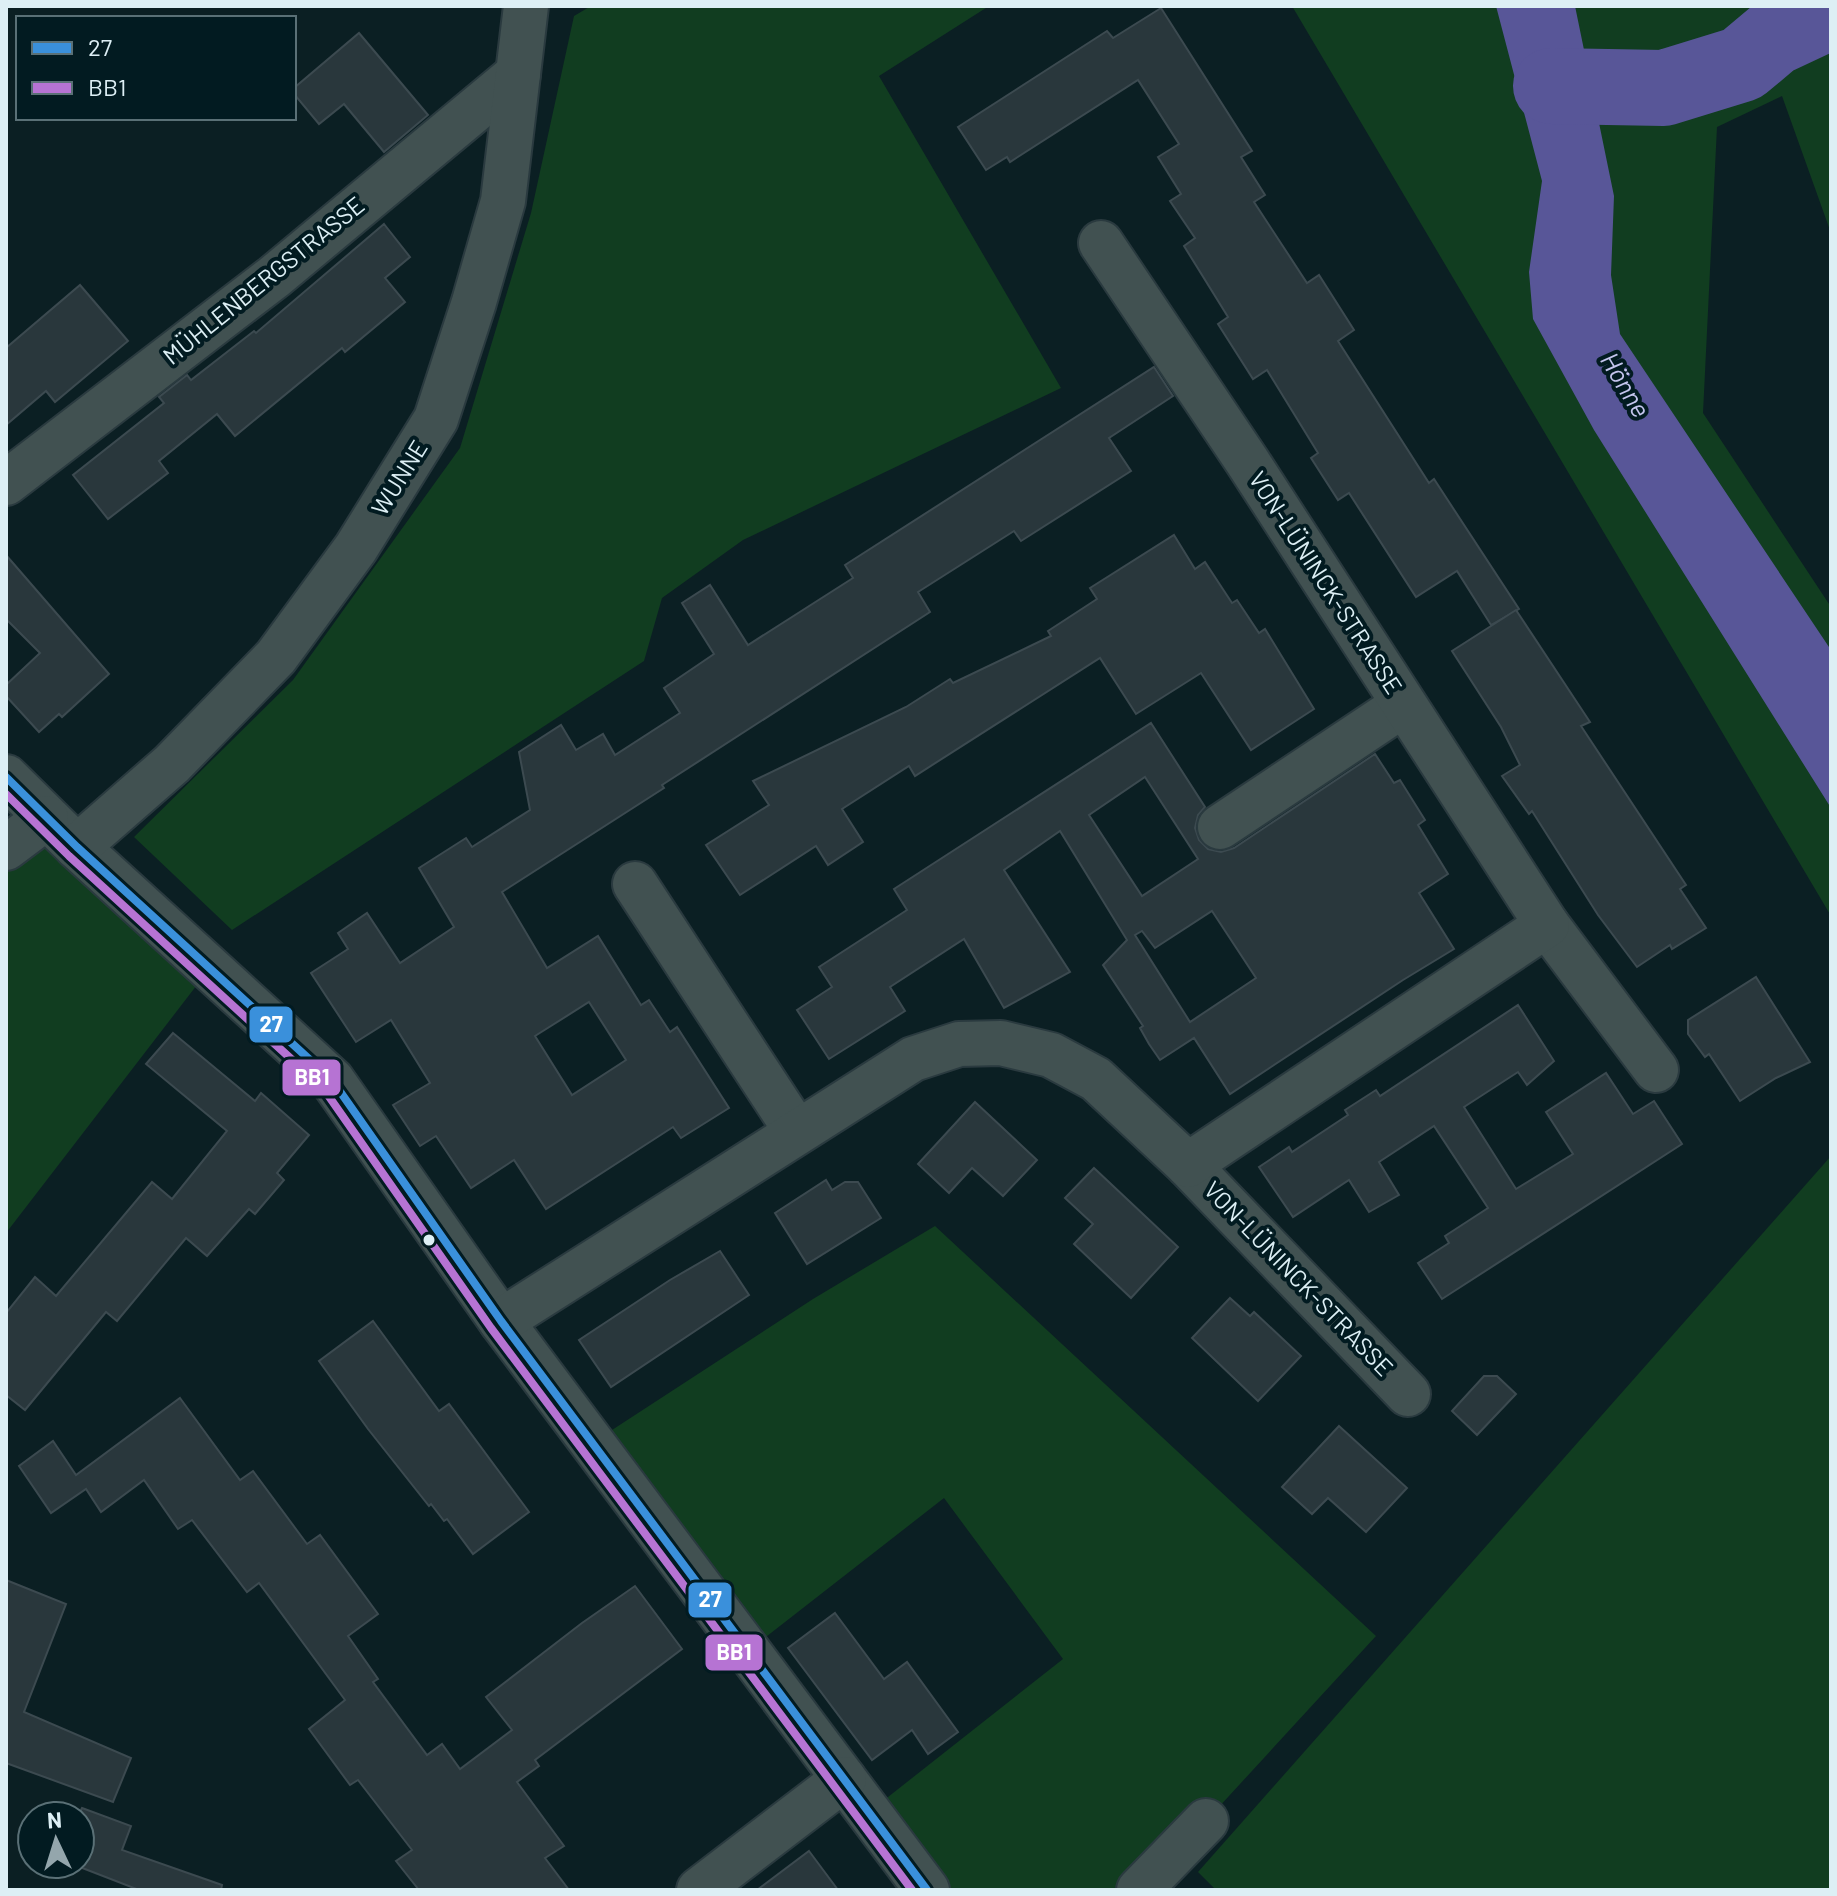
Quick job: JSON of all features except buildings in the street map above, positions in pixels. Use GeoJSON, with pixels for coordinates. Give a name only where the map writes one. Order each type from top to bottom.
{"type":"FeatureCollection","features":[{"type":"Feature","properties":{"kind":"street","name":"WUNNE"},"geometry":{"type":"LineString","coordinates":[[77,847],[172,764],[276,657],[356,548],[436,419],[503,201],[526,6]]}},
{"type":"Feature","properties":{"kind":"street","name":"MÜHLENBERGSTRASSE"},"geometry":{"type":"LineString","coordinates":[[6,483],[274,277],[518,74]]}},
{"type":"Feature","properties":{"kind":"street","name":"VON-LÜNINCK-STRASSE"},"geometry":{"type":"LineString","coordinates":[[1101,243],[1247,461],[1547,925],[1656,1070]]}},
{"type":"Feature","properties":{"kind":"street"},"geometry":{"type":"LineString","coordinates":[[1220,827],[1403,705]]}},
{"type":"Feature","properties":{"kind":"street"},"geometry":{"type":"LineString","coordinates":[[6,777],[77,847],[332,1080],[501,1321],[927,1890]]}},
{"type":"Feature","properties":{"kind":"street"},"geometry":{"type":"LineString","coordinates":[[6,848],[46,818]]}},
{"type":"Feature","properties":{"kind":"street"},"geometry":{"type":"LineString","coordinates":[[635,884],[797,1132]]}},
{"type":"Feature","properties":{"kind":"street","name":"VON-LÜNINCK-STRASSE"},"geometry":{"type":"LineString","coordinates":[[1188,1165],[1547,925]]}},
{"type":"Feature","properties":{"kind":"street","name":"VON-LÜNINCK-STRASSE"},"geometry":{"type":"LineString","coordinates":[[501,1321],[913,1059],[959,1044],[1001,1043],[1051,1055],[1096,1079],[1188,1165],[1408,1394]]}},
{"type":"Feature","properties":{"kind":"street"},"geometry":{"type":"LineString","coordinates":[[699,1890],[844,1779]]}},
{"type":"Feature","properties":{"kind":"street"},"geometry":{"type":"LineString","coordinates":[[1139,1890],[1206,1821]]}},
{"type":"Feature","properties":{"kind":"green space"},"geometry":{"type":"Polygon","coordinates":[[[591,6],[989,6],[879,76],[1061,388],[743,540],[662,598],[644,661],[232,930],[134,837],[293,680],[460,448],[531,213],[574,16],[591,6]]]}},
{"type":"Feature","properties":{"kind":"green space"},"geometry":{"type":"Polygon","coordinates":[[[1292,6],[1831,6],[1831,233],[1782,96],[1717,127],[1703,413],[1831,607],[1831,916],[1292,6]]]}},
{"type":"Feature","properties":{"kind":"green space"},"geometry":{"type":"Polygon","coordinates":[[[46,818],[210,968],[6,1233],[6,848],[46,818]]]}},
{"type":"Feature","properties":{"kind":"green space"},"geometry":{"type":"Polygon","coordinates":[[[1831,1156],[1831,1890],[1216,1890],[1198,1872],[1831,1156]]]}},
{"type":"Feature","properties":{"kind":"green space"},"geometry":{"type":"Polygon","coordinates":[[[935,1226],[1376,1636],[1206,1821],[1135,1890],[927,1890],[869,1812],[1063,1659],[944,1498],[748,1651],[592,1443],[813,1299],[935,1226]]]}},
{"type":"Feature","properties":{"kind":"water","name":"Hönne"},"geometry":{"type":"Polygon","coordinates":[[[1496,6],[1575,6],[1614,196],[1611,275],[1620,334],[1831,650],[1831,808],[1594,430],[1533,319],[1529,272],[1542,181],[1496,6]]]}},
{"type":"Feature","properties":{"kind":"waterway"},"geometry":{"type":"LineString","coordinates":[[1551,86],[1664,88],[1742,64],[1773,38],[1831,11]]}},
{"type":"Feature","properties":{"kind":"transit line","name":"27"},"geometry":{"type":"LineString","coordinates":[[6,777],[77,847],[332,1080],[501,1321],[927,1890]]}},
{"type":"Feature","properties":{"kind":"transit line","name":"BB1"},"geometry":{"type":"LineString","coordinates":[[6,794],[69,856],[323,1088],[491,1328],[912,1890]]}}]}
